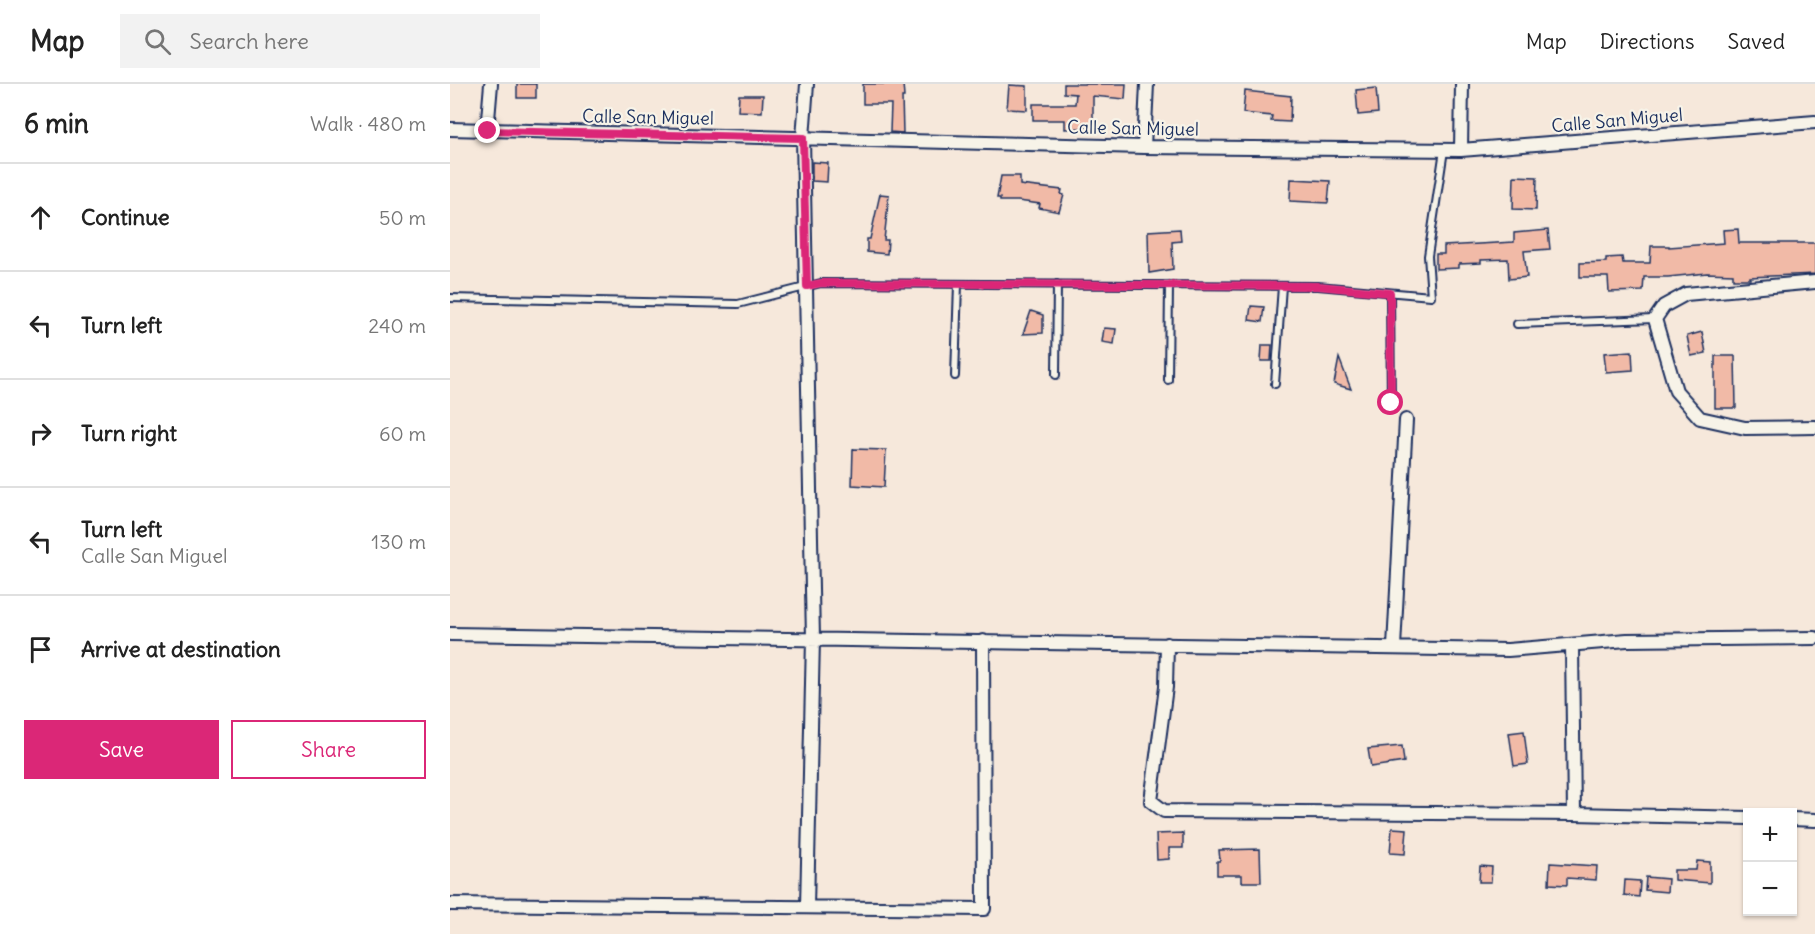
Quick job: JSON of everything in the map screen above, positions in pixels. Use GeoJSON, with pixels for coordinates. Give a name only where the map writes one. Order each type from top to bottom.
{"type":"FeatureCollection","features":[{"type":"Feature","properties":{"kind":"street"},"geometry":{"type":"LineString","coordinates":[[488,131],[491,84]]}},
{"type":"Feature","properties":{"kind":"street"},"geometry":{"type":"LineString","coordinates":[[807,84],[803,138],[813,639],[807,907]]}},
{"type":"Feature","properties":{"kind":"street"},"geometry":{"type":"LineString","coordinates":[[1144,147],[1147,84]]}},
{"type":"Feature","properties":{"kind":"street"},"geometry":{"type":"LineString","coordinates":[[1461,150],[1462,84]]}},
{"type":"Feature","properties":{"kind":"street","name":"Calle San Miguel"},"geometry":{"type":"LineString","coordinates":[[450,129],[1144,147],[1461,150],[1815,122]]}},
{"type":"Feature","properties":{"kind":"street"},"geometry":{"type":"LineString","coordinates":[[1815,282],[1686,294],[1664,306],[1655,318],[1676,391],[1700,418],[1745,428],[1815,427]]}},
{"type":"Feature","properties":{"kind":"street"},"geometry":{"type":"LineString","coordinates":[[1394,647],[1406,420]]}},
{"type":"Feature","properties":{"kind":"street"},"geometry":{"type":"LineString","coordinates":[[450,634],[1508,650],[1627,640],[1815,638]]}},
{"type":"Feature","properties":{"kind":"street"},"geometry":{"type":"LineString","coordinates":[[450,904],[984,909],[983,641]]}},
{"type":"Feature","properties":{"kind":"street"},"geometry":{"type":"LineString","coordinates":[[1167,644],[1166,687],[1151,801],[1164,811],[1574,814],[1743,818]]}},
{"type":"Feature","properties":{"kind":"street"},"geometry":{"type":"LineString","coordinates":[[1572,645],[1574,814]]}},
{"type":"Feature","properties":{"kind":"street"},"geometry":{"type":"LineString","coordinates":[[1797,819],[1815,820]]}},
{"type":"Feature","properties":{"kind":"lane"},"geometry":{"type":"LineString","coordinates":[[450,298],[738,304],[821,283],[1318,286],[1431,296],[1428,256],[1444,150]]}},
{"type":"Feature","properties":{"kind":"lane"},"geometry":{"type":"LineString","coordinates":[[956,376],[958,284]]}},
{"type":"Feature","properties":{"kind":"lane"},"geometry":{"type":"LineString","coordinates":[[1056,375],[1057,284]]}},
{"type":"Feature","properties":{"kind":"lane"},"geometry":{"type":"LineString","coordinates":[[1168,380],[1169,285]]}},
{"type":"Feature","properties":{"kind":"lane"},"geometry":{"type":"LineString","coordinates":[[1275,384],[1282,286]]}},
{"type":"Feature","properties":{"kind":"lane"},"geometry":{"type":"LineString","coordinates":[[1390,293],[1391,403]]}},
{"type":"Feature","properties":{"kind":"lane"},"geometry":{"type":"LineString","coordinates":[[1517,324],[1655,318]]}},
{"type":"Feature","properties":{"kind":"building"},"geometry":{"type":"Polygon","coordinates":[[[517,84],[536,84],[536,98],[517,98],[517,84]]]}},
{"type":"Feature","properties":{"kind":"building"},"geometry":{"type":"Polygon","coordinates":[[[863,84],[903,84],[903,133],[890,132],[891,104],[863,104],[863,84]]]}},
{"type":"Feature","properties":{"kind":"building"},"geometry":{"type":"Polygon","coordinates":[[[1064,84],[1126,84],[1125,99],[1093,96],[1093,128],[1085,126],[1084,128],[1065,129],[1065,120],[1033,120],[1033,104],[1075,104],[1076,94],[1064,93],[1064,84]]]}},
{"type":"Feature","properties":{"kind":"building"},"geometry":{"type":"Polygon","coordinates":[[[1009,85],[1027,86],[1027,110],[1007,109],[1009,85]]]}},
{"type":"Feature","properties":{"kind":"building"},"geometry":{"type":"Polygon","coordinates":[[[1376,88],[1378,113],[1358,115],[1356,90],[1376,88]]]}},
{"type":"Feature","properties":{"kind":"building"},"geometry":{"type":"Polygon","coordinates":[[[1245,91],[1291,96],[1290,122],[1271,121],[1272,116],[1243,113],[1245,91]]]}},
{"type":"Feature","properties":{"kind":"building"},"geometry":{"type":"Polygon","coordinates":[[[739,95],[763,95],[762,112],[738,111],[739,95]]]}},
{"type":"Feature","properties":{"kind":"building"},"geometry":{"type":"Polygon","coordinates":[[[812,162],[828,163],[827,182],[812,181],[812,162]]]}},
{"type":"Feature","properties":{"kind":"building"},"geometry":{"type":"Polygon","coordinates":[[[1001,176],[1020,176],[1020,185],[1062,190],[1061,194],[1064,195],[1059,212],[1039,208],[1040,204],[1000,201],[1000,198],[997,198],[1001,176]]]}},
{"type":"Feature","properties":{"kind":"building"},"geometry":{"type":"Polygon","coordinates":[[[1514,176],[1537,177],[1536,210],[1513,209],[1514,176]]]}},
{"type":"Feature","properties":{"kind":"building"},"geometry":{"type":"Polygon","coordinates":[[[1291,179],[1330,181],[1328,203],[1290,201],[1291,179]]]}},
{"type":"Feature","properties":{"kind":"building"},"geometry":{"type":"Polygon","coordinates":[[[880,194],[889,195],[884,240],[888,240],[887,254],[867,252],[867,239],[870,239],[880,194]]]}},
{"type":"Feature","properties":{"kind":"building"},"geometry":{"type":"Polygon","coordinates":[[[1180,229],[1181,241],[1172,242],[1173,269],[1149,273],[1148,231],[1180,229]]]}},
{"type":"Feature","properties":{"kind":"building"},"geometry":{"type":"Polygon","coordinates":[[[1738,229],[1739,243],[1815,243],[1815,274],[1750,277],[1750,279],[1733,279],[1733,274],[1707,273],[1644,277],[1643,291],[1609,292],[1608,277],[1580,277],[1580,263],[1606,262],[1606,258],[1622,257],[1623,263],[1650,263],[1651,246],[1724,243],[1723,230],[1738,229]]]}},
{"type":"Feature","properties":{"kind":"building"},"geometry":{"type":"Polygon","coordinates":[[[1548,230],[1550,249],[1524,251],[1527,277],[1509,279],[1508,259],[1481,260],[1481,263],[1459,264],[1459,268],[1436,269],[1436,254],[1444,254],[1444,246],[1514,242],[1514,233],[1548,230]]]}},
{"type":"Feature","properties":{"kind":"building"},"geometry":{"type":"Polygon","coordinates":[[[1251,306],[1264,307],[1262,322],[1249,320],[1251,306]]]}},
{"type":"Feature","properties":{"kind":"building"},"geometry":{"type":"Polygon","coordinates":[[[1031,311],[1043,315],[1043,333],[1023,334],[1031,311]]]}},
{"type":"Feature","properties":{"kind":"building"},"geometry":{"type":"Polygon","coordinates":[[[1104,328],[1116,329],[1114,344],[1102,342],[1104,328]]]}},
{"type":"Feature","properties":{"kind":"building"},"geometry":{"type":"Polygon","coordinates":[[[1702,332],[1706,353],[1691,356],[1687,336],[1702,332]]]}},
{"type":"Feature","properties":{"kind":"building"},"geometry":{"type":"Polygon","coordinates":[[[1262,345],[1272,345],[1271,361],[1261,361],[1262,345]]]}},
{"type":"Feature","properties":{"kind":"building"},"geometry":{"type":"Polygon","coordinates":[[[1632,351],[1633,370],[1606,372],[1604,353],[1632,351]]]}},
{"type":"Feature","properties":{"kind":"building"},"geometry":{"type":"Polygon","coordinates":[[[1715,356],[1735,356],[1736,408],[1715,408],[1715,356]]]}},
{"type":"Feature","properties":{"kind":"building"},"geometry":{"type":"Polygon","coordinates":[[[1339,358],[1351,389],[1334,384],[1339,358]]]}},
{"type":"Feature","properties":{"kind":"building"},"geometry":{"type":"Polygon","coordinates":[[[853,449],[886,450],[884,487],[852,485],[853,449]]]}},
{"type":"Feature","properties":{"kind":"building"},"geometry":{"type":"Polygon","coordinates":[[[1524,731],[1528,764],[1514,766],[1509,733],[1524,731]]]}},
{"type":"Feature","properties":{"kind":"building"},"geometry":{"type":"Polygon","coordinates":[[[1402,746],[1404,762],[1371,767],[1368,749],[1402,746]]]}},
{"type":"Feature","properties":{"kind":"building"},"geometry":{"type":"Polygon","coordinates":[[[1392,828],[1407,829],[1405,854],[1390,853],[1392,828]]]}},
{"type":"Feature","properties":{"kind":"building"},"geometry":{"type":"Polygon","coordinates":[[[1183,833],[1183,848],[1169,848],[1169,859],[1157,860],[1156,834],[1183,833]]]}},
{"type":"Feature","properties":{"kind":"building"},"geometry":{"type":"Polygon","coordinates":[[[1260,849],[1261,882],[1242,882],[1242,875],[1217,875],[1217,861],[1220,861],[1219,850],[1260,849]]]}},
{"type":"Feature","properties":{"kind":"building"},"geometry":{"type":"Polygon","coordinates":[[[1697,861],[1710,862],[1710,883],[1674,880],[1674,870],[1696,870],[1697,861]]]}},
{"type":"Feature","properties":{"kind":"building"},"geometry":{"type":"Polygon","coordinates":[[[1550,863],[1597,866],[1596,880],[1567,878],[1567,885],[1549,884],[1550,863]]]}},
{"type":"Feature","properties":{"kind":"building"},"geometry":{"type":"Polygon","coordinates":[[[1480,866],[1492,867],[1491,882],[1479,882],[1480,866]]]}},
{"type":"Feature","properties":{"kind":"building"},"geometry":{"type":"Polygon","coordinates":[[[1646,877],[1668,879],[1667,892],[1645,890],[1646,877]]]}},
{"type":"Feature","properties":{"kind":"building"},"geometry":{"type":"Polygon","coordinates":[[[1625,880],[1640,881],[1639,897],[1624,895],[1625,880]]]}},
{"type":"Feature","properties":{"kind":"route"},"geometry":{"type":"LineString","coordinates":[[488,131],[803,138],[807,286],[821,283],[1318,286],[1390,293],[1391,403]]}}]}
